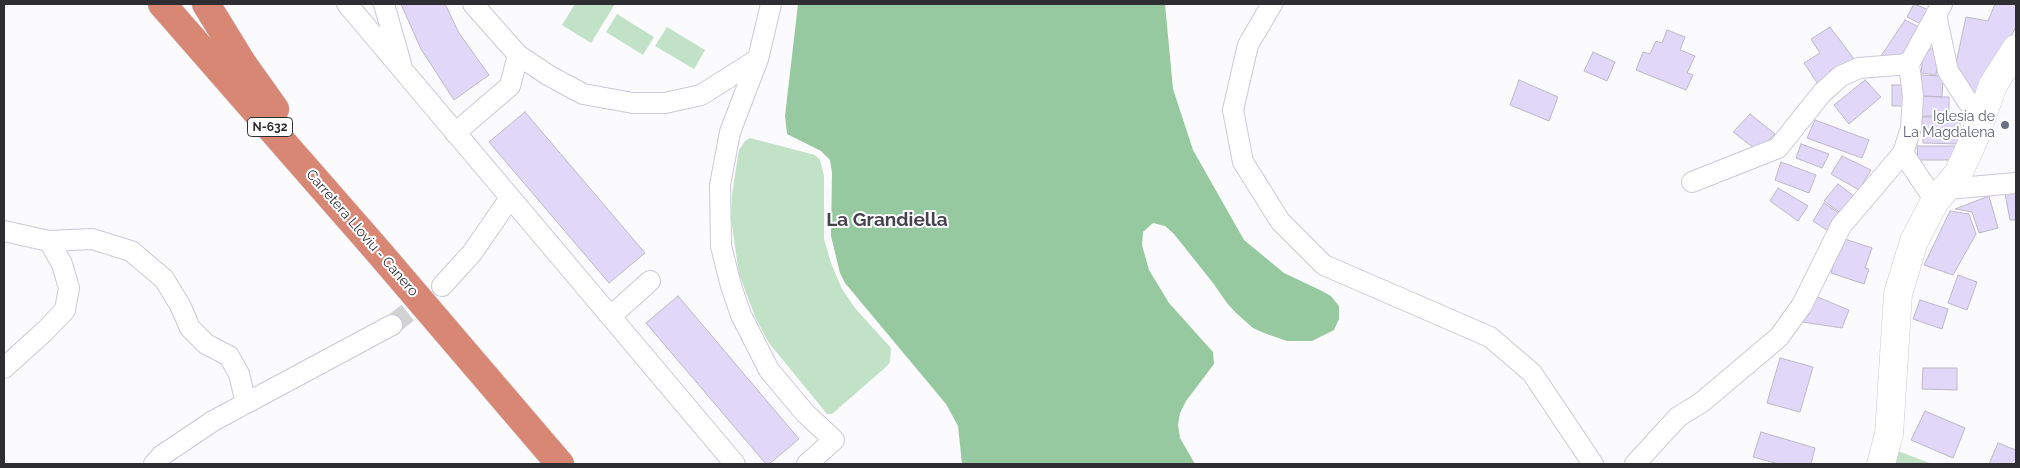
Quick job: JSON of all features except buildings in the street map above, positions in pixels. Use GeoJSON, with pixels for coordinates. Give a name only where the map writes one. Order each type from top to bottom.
{"type":"FeatureCollection","features":[{"type":"Feature","properties":{"kind":"highway","name":"Carretera Lloviu - Canero"},"geometry":{"type":"LineString","coordinates":[[162,4],[377,250],[560,464]]}},
{"type":"Feature","properties":{"kind":"highway"},"geometry":{"type":"LineString","coordinates":[[206,4],[243,64],[377,250]]}},
{"type":"Feature","properties":{"kind":"street"},"geometry":{"type":"LineString","coordinates":[[346,4],[735,464]]}},
{"type":"Feature","properties":{"kind":"street"},"geometry":{"type":"LineString","coordinates":[[384,4],[403,72]]}},
{"type":"Feature","properties":{"kind":"street"},"geometry":{"type":"LineString","coordinates":[[473,4],[518,55],[548,75],[583,94],[633,103],[665,103],[701,95],[758,59]]}},
{"type":"Feature","properties":{"kind":"street"},"geometry":{"type":"LineString","coordinates":[[771,4],[758,59],[730,132],[720,185],[721,246],[731,286],[741,315],[769,370],[805,413],[834,440],[807,464]]}},
{"type":"Feature","properties":{"kind":"street"},"geometry":{"type":"LineString","coordinates":[[1272,4],[1248,45],[1234,110],[1243,162],[1280,222],[1324,265],[1490,337],[1532,373],[1593,464]]}},
{"type":"Feature","properties":{"kind":"street"},"geometry":{"type":"LineString","coordinates":[[1635,464],[1678,417],[1702,402],[1779,337],[1802,305],[1841,226],[1903,153],[1911,128],[1913,96],[1909,64],[1939,9]]}},
{"type":"Feature","properties":{"kind":"street"},"geometry":{"type":"LineString","coordinates":[[1939,9],[1948,71],[1968,102],[1984,113]]}},
{"type":"Feature","properties":{"kind":"street"},"geometry":{"type":"LineString","coordinates":[[1881,464],[1889,434],[1898,294],[1914,241],[1941,195],[1958,174],[1974,139],[1993,86],[2016,49]]}},
{"type":"Feature","properties":{"kind":"street"},"geometry":{"type":"LineString","coordinates":[[455,133],[510,86],[518,55]]}},
{"type":"Feature","properties":{"kind":"street"},"geometry":{"type":"LineString","coordinates":[[1692,182],[1778,148],[1822,92],[1841,76],[1859,68],[1909,64]]}},
{"type":"Feature","properties":{"kind":"street"},"geometry":{"type":"LineString","coordinates":[[1903,153],[1941,195]]}},
{"type":"Feature","properties":{"kind":"street"},"geometry":{"type":"LineString","coordinates":[[1941,195],[2016,183]]}},
{"type":"Feature","properties":{"kind":"street"},"geometry":{"type":"LineString","coordinates":[[442,286],[472,253],[510,198]]}},
{"type":"Feature","properties":{"kind":"street"},"geometry":{"type":"LineString","coordinates":[[4,231],[49,241],[92,239],[131,251],[164,278],[180,305],[190,328],[206,344],[229,356],[239,374],[246,403]]}},
{"type":"Feature","properties":{"kind":"street"},"geometry":{"type":"LineString","coordinates":[[4,368],[65,310],[69,288],[62,264],[49,241]]}},
{"type":"Feature","properties":{"kind":"street"},"geometry":{"type":"LineString","coordinates":[[610,316],[650,281]]}},
{"type":"Feature","properties":{"kind":"street"},"geometry":{"type":"LineString","coordinates":[[159,461],[213,421],[392,325]]}},
{"type":"Feature","properties":{"kind":"green space"},"geometry":{"type":"Polygon","coordinates":[[[575,4],[615,4],[591,43],[562,25],[575,4]]]}},
{"type":"Feature","properties":{"kind":"green space"},"geometry":{"type":"Polygon","coordinates":[[[798,4],[1165,4],[1173,89],[1193,150],[1244,240],[1284,273],[1331,296],[1339,306],[1339,319],[1334,330],[1312,341],[1287,341],[1253,328],[1227,303],[1174,234],[1165,226],[1153,223],[1143,232],[1142,245],[1149,270],[1169,303],[1213,352],[1214,364],[1186,401],[1180,413],[1178,425],[1180,438],[1195,464],[962,464],[958,426],[946,404],[845,283],[840,273],[831,236],[832,173],[830,160],[821,151],[787,134],[785,116],[798,4]]]}},
{"type":"Feature","properties":{"kind":"green space"},"geometry":{"type":"Polygon","coordinates":[[[617,14],[654,37],[643,55],[606,32],[617,14]]]}},
{"type":"Feature","properties":{"kind":"green space"},"geometry":{"type":"Polygon","coordinates":[[[667,27],[705,50],[694,69],[655,46],[667,27]]]}},
{"type":"Feature","properties":{"kind":"green space"},"geometry":{"type":"Polygon","coordinates":[[[750,138],[815,155],[820,160],[824,176],[824,239],[831,263],[842,289],[855,308],[891,348],[890,362],[887,366],[832,414],[827,414],[769,343],[756,319],[739,274],[731,219],[732,194],[739,150],[745,141],[750,138]]]}},
{"type":"Feature","properties":{"kind":"green space"},"geometry":{"type":"Polygon","coordinates":[[[1895,450],[1932,464],[1890,464],[1895,450]]]}},
{"type":"Feature","properties":{"kind":"tunnel"},"geometry":{"type":"LineString","coordinates":[[392,325],[442,286]]}},
{"type":"Feature","properties":{"kind":"place","name":"Iglesia de La Magdalena"},"geometry":{"type":"Point","coordinates":[2005,125]}},
{"type":"Feature","properties":{"kind":"district","name":"La Grandiella"},"geometry":{"type":"Point","coordinates":[887,220]}}]}
